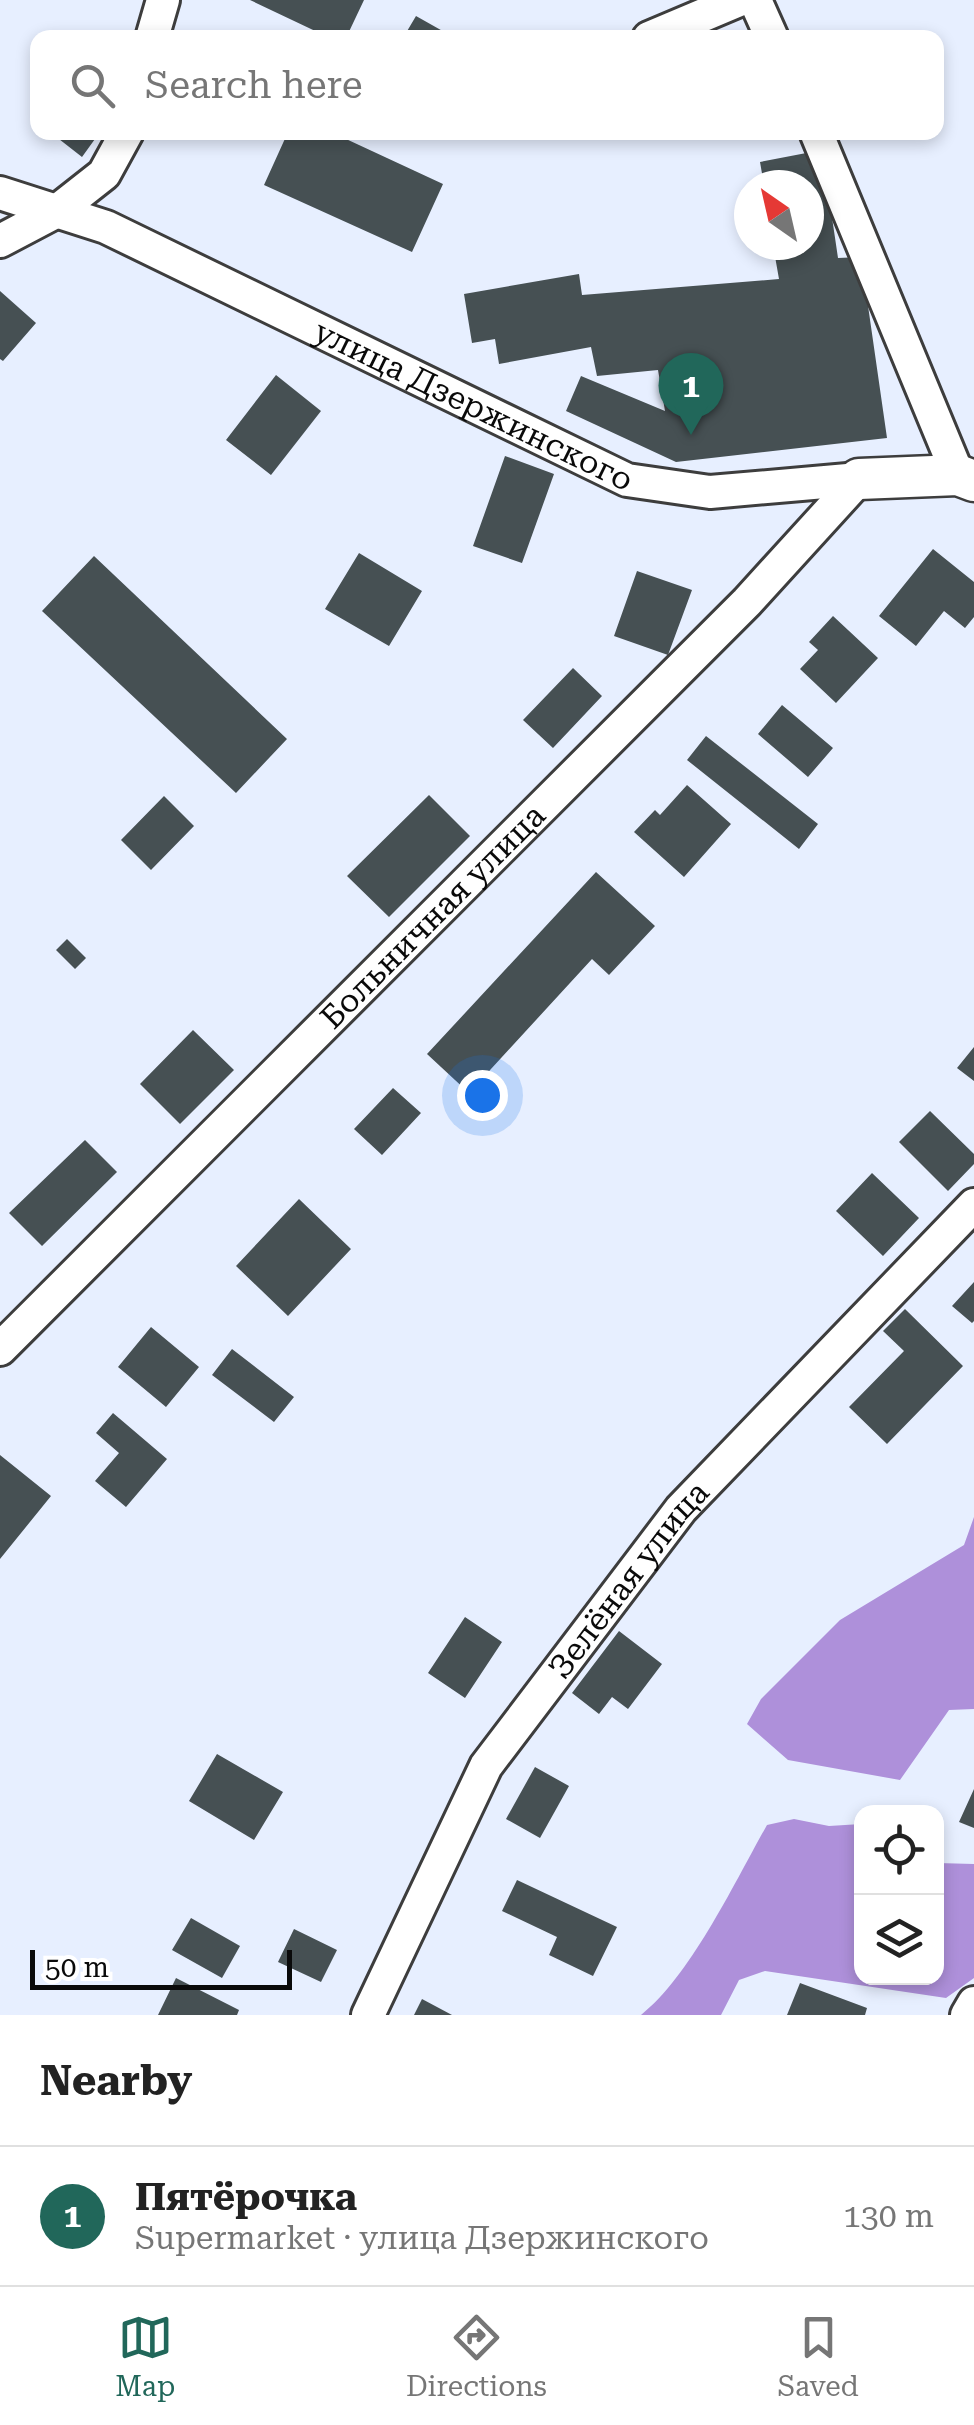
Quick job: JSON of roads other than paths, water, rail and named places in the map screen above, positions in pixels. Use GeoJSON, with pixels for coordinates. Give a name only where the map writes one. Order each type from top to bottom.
{"type":"FeatureCollection","features":[{"type":"Feature","properties":{"kind":"street"},"geometry":{"type":"LineString","coordinates":[[154,30],[163,0]]}},
{"type":"Feature","properties":{"kind":"street"},"geometry":{"type":"LineString","coordinates":[[668,30],[739,0]]}},
{"type":"Feature","properties":{"kind":"street"},"geometry":{"type":"LineString","coordinates":[[755,0],[768,30]]}},
{"type":"Feature","properties":{"kind":"street"},"geometry":{"type":"LineString","coordinates":[[0,241],[57,211],[104,174],[123,140]]}},
{"type":"Feature","properties":{"kind":"street"},"geometry":{"type":"LineString","coordinates":[[819,140],[966,478]]}},
{"type":"Feature","properties":{"kind":"street","name":"улица Дзержинского"},"geometry":{"type":"LineString","coordinates":[[0,194],[106,226],[628,480],[710,492],[860,479],[966,478]]}},
{"type":"Feature","properties":{"kind":"street","name":"Больничная улица"},"geometry":{"type":"LineString","coordinates":[[0,1349],[733,616],[860,479]]}},
{"type":"Feature","properties":{"kind":"street","name":"Зелёная улица"},"geometry":{"type":"LineString","coordinates":[[368,2015],[486,1766],[681,1510],[974,1205]]}},
{"type":"Feature","properties":{"kind":"street"},"geometry":{"type":"LineString","coordinates":[[966,2015],[974,2003]]}},
{"type":"Feature","properties":{"kind":"place","name":"Пятёрочка"},"geometry":{"type":"Point","coordinates":[691,435]}}]}
